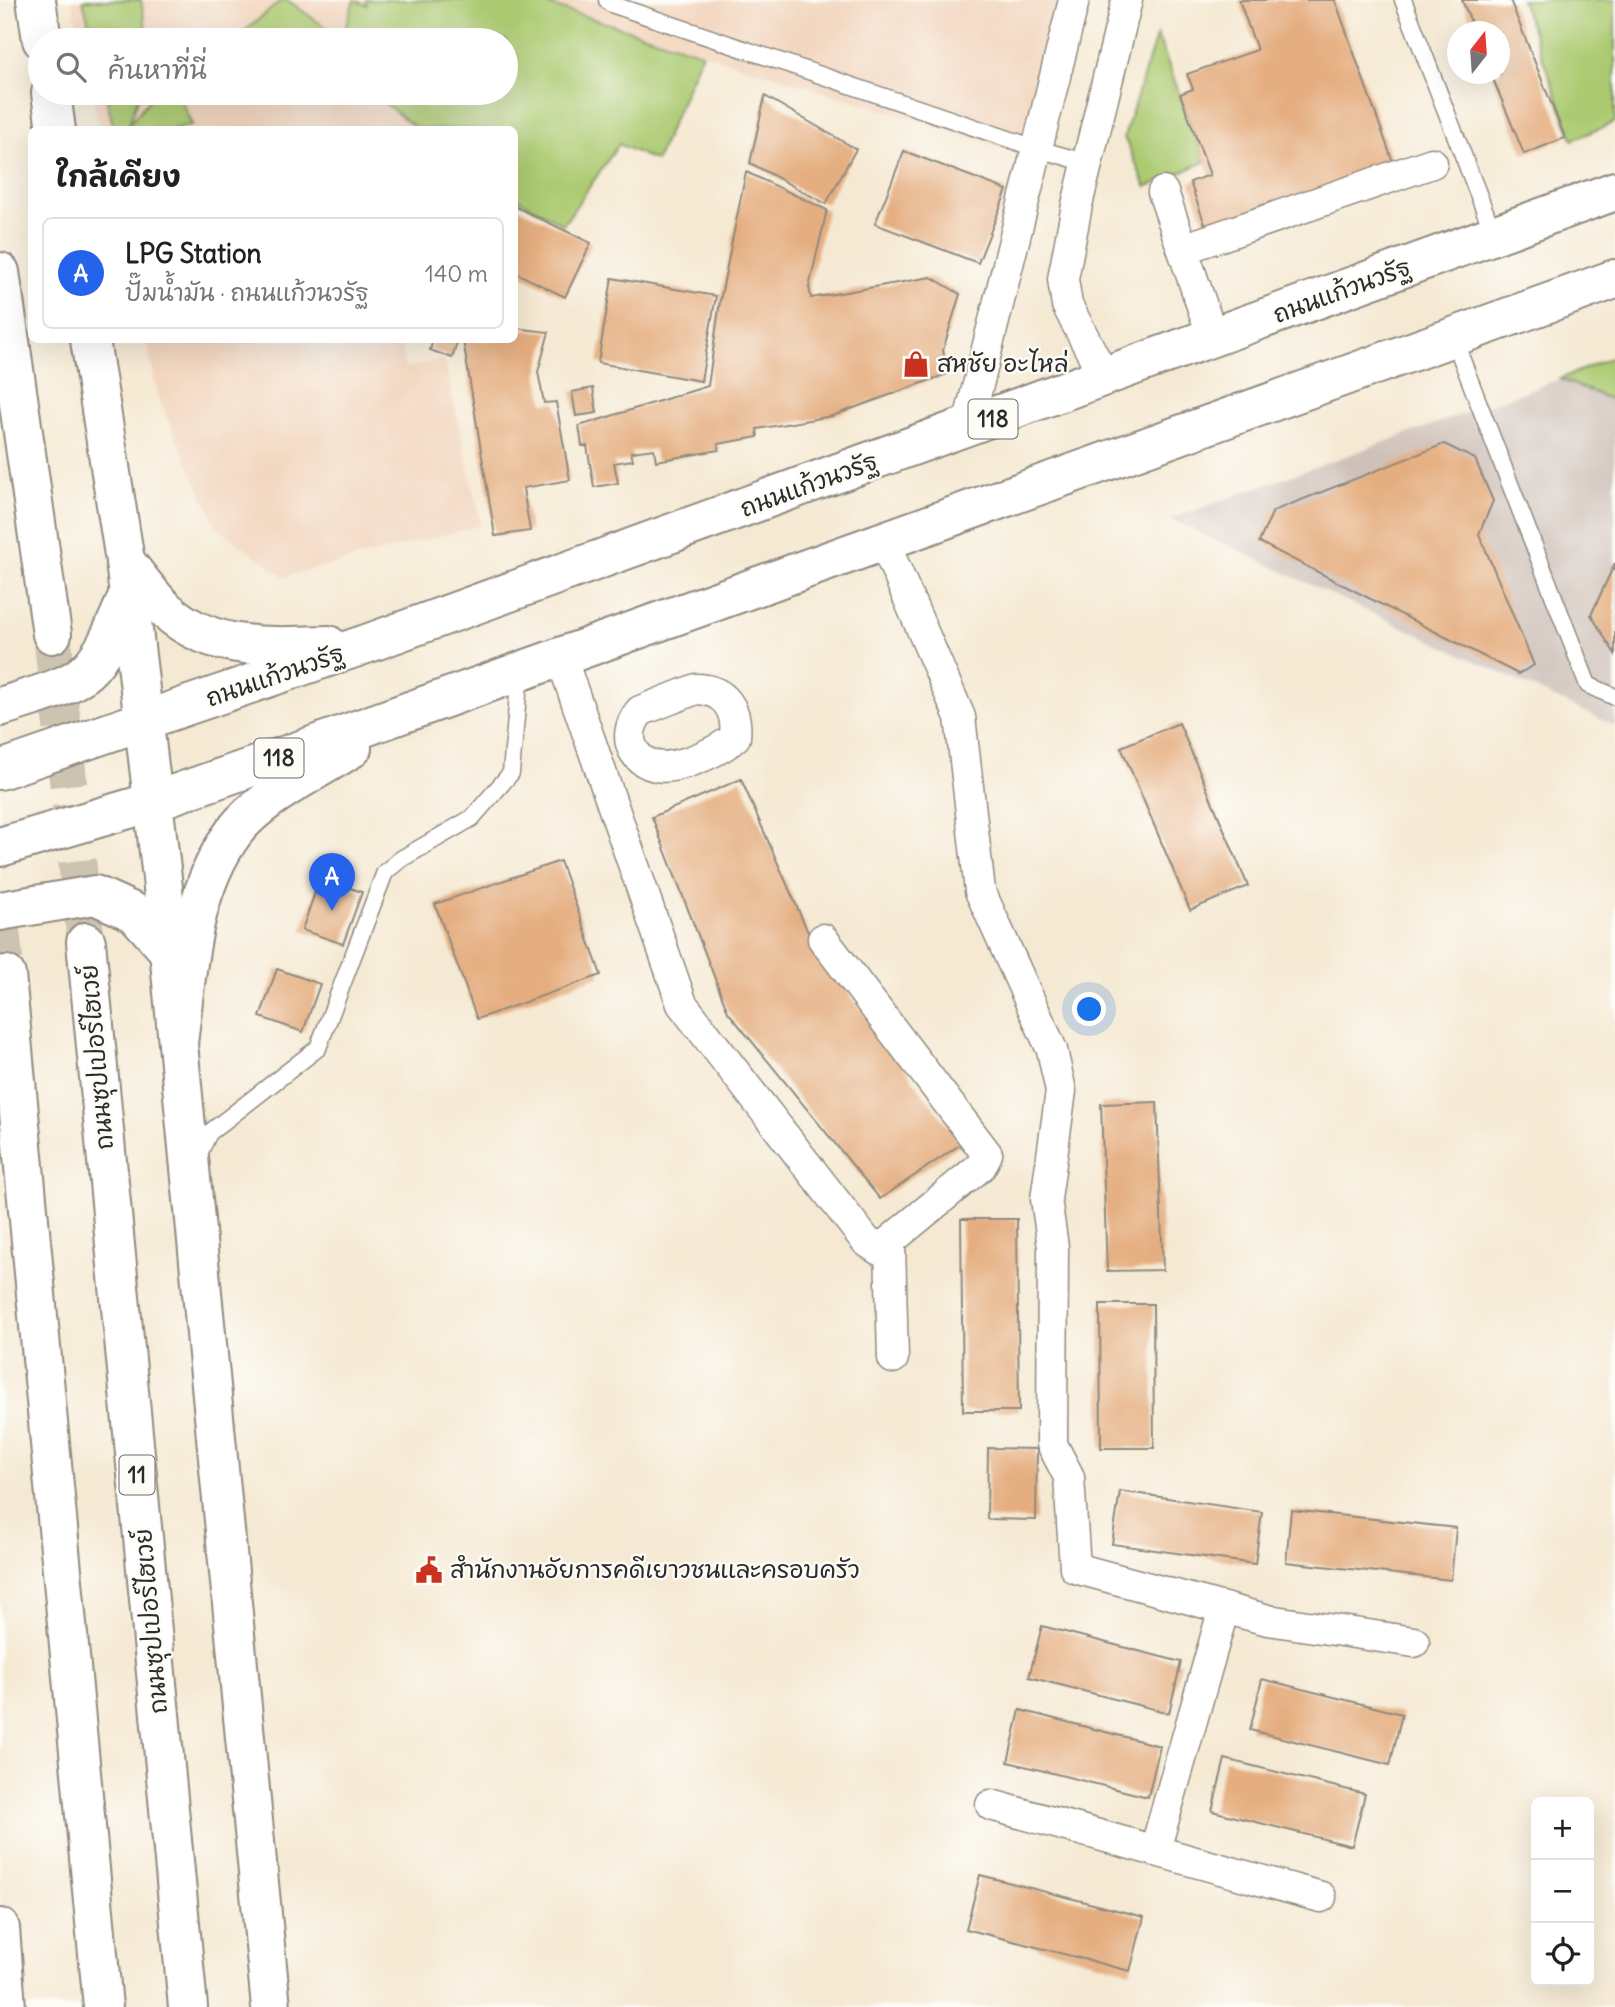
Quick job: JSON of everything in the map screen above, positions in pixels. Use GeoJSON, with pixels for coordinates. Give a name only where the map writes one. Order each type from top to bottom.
{"type":"FeatureCollection","features":[{"type":"Feature","properties":{"kind":"main road"},"geometry":{"type":"LineString","coordinates":[[36,0],[40,28]]}},
{"type":"Feature","properties":{"kind":"main road"},"geometry":{"type":"LineString","coordinates":[[53,105],[55,126]]}},
{"type":"Feature","properties":{"kind":"main road","name":"ถนนแก้วนวรัฐ"},"geometry":{"type":"LineString","coordinates":[[0,770],[369,643],[967,429],[1615,191]]}},
{"type":"Feature","properties":{"kind":"main road"},"geometry":{"type":"LineString","coordinates":[[0,272],[52,634]]}},
{"type":"Feature","properties":{"kind":"main road","name":"118"},"geometry":{"type":"LineString","coordinates":[[0,847],[152,802],[407,713],[1615,279]]}},
{"type":"Feature","properties":{"kind":"main road"},"geometry":{"type":"LineString","coordinates":[[90,343],[126,578],[152,802],[178,1043],[271,2007]]}},
{"type":"Feature","properties":{"kind":"main road"},"geometry":{"type":"LineString","coordinates":[[126,578],[176,618],[234,645],[263,648],[369,643]]}},
{"type":"Feature","properties":{"kind":"main road"},"geometry":{"type":"LineString","coordinates":[[0,707],[71,684],[84,676],[100,657],[126,578]]}},
{"type":"Feature","properties":{"kind":"main road"},"geometry":{"type":"LineString","coordinates":[[178,1043],[193,932],[213,871],[234,831],[265,804],[407,713]]}},
{"type":"Feature","properties":{"kind":"main road"},"geometry":{"type":"LineString","coordinates":[[0,911],[95,895],[135,913],[168,950]]}},
{"type":"Feature","properties":{"kind":"main road","name":"ถนนซุปเปอร์ไฮเวย์"},"geometry":{"type":"LineString","coordinates":[[86,942],[188,2007]]}},
{"type":"Feature","properties":{"kind":"main road"},"geometry":{"type":"LineString","coordinates":[[6,975],[103,2007]]}},
{"type":"Feature","properties":{"kind":"main road"},"geometry":{"type":"LineString","coordinates":[[0,1928],[6,2007]]}},
{"type":"Feature","properties":{"kind":"street"},"geometry":{"type":"LineString","coordinates":[[967,429],[1074,0]]}},
{"type":"Feature","properties":{"kind":"street"},"geometry":{"type":"LineString","coordinates":[[1105,378],[1063,293],[1065,265],[1127,0]]}},
{"type":"Feature","properties":{"kind":"street"},"geometry":{"type":"LineString","coordinates":[[1183,249],[1432,163]]}},
{"type":"Feature","properties":{"kind":"street"},"geometry":{"type":"LineString","coordinates":[[1163,192],[1213,338]]}},
{"type":"Feature","properties":{"kind":"street"},"geometry":{"type":"LineString","coordinates":[[884,542],[960,716],[980,891],[1052,1050],[1061,1091],[1046,1199],[1053,1247],[1052,1444],[1069,1477],[1075,1568],[1268,1620],[1415,1642]]}},
{"type":"Feature","properties":{"kind":"street"},"geometry":{"type":"LineString","coordinates":[[561,657],[682,1004],[869,1245],[879,1250],[890,1244],[981,1166],[987,1154],[823,939]]}},
{"type":"Feature","properties":{"kind":"street"},"geometry":{"type":"LineString","coordinates":[[596,755],[628,744]]}},
{"type":"Feature","properties":{"kind":"street"},"geometry":{"type":"LineString","coordinates":[[890,1244],[893,1358]]}},
{"type":"Feature","properties":{"kind":"street"},"geometry":{"type":"LineString","coordinates":[[1155,1850],[1224,1608]]}},
{"type":"Feature","properties":{"kind":"street"},"geometry":{"type":"LineString","coordinates":[[992,1805],[1321,1897]]}},
{"type":"Feature","properties":{"kind":"lane"},"geometry":{"type":"LineString","coordinates":[[1403,0],[1494,236]]}},
{"type":"Feature","properties":{"kind":"lane"},"geometry":{"type":"LineString","coordinates":[[606,1],[1038,149],[1088,163]]}},
{"type":"Feature","properties":{"kind":"lane"},"geometry":{"type":"LineString","coordinates":[[1452,337],[1588,685],[1615,697]]}},
{"type":"Feature","properties":{"kind":"lane"},"geometry":{"type":"LineString","coordinates":[[190,1172],[209,1133],[318,1048],[385,872],[401,859],[472,818],[510,774],[520,672]]}},
{"type":"Feature","properties":{"kind":"shaded area"},"geometry":{"type":"Polygon","coordinates":[[[72,0],[366,0],[367,28],[78,28],[72,0]]]}},
{"type":"Feature","properties":{"kind":"shaded area"},"geometry":{"type":"Polygon","coordinates":[[[533,0],[1064,0],[1027,155],[533,0]]]}},
{"type":"Feature","properties":{"kind":"shaded area"},"geometry":{"type":"Polygon","coordinates":[[[95,105],[387,105],[413,126],[99,126],[95,105]]]}},
{"type":"Feature","properties":{"kind":"shaded area"},"geometry":{"type":"Polygon","coordinates":[[[147,343],[401,343],[405,368],[444,358],[481,525],[284,577],[217,527],[159,399],[147,343]]]}},
{"type":"Feature","properties":{"kind":"shaded area"},"geometry":{"type":"Polygon","coordinates":[[[1560,379],[1615,401],[1615,726],[1170,519],[1560,379]]]}},
{"type":"Feature","properties":{"kind":"green space"},"geometry":{"type":"Polygon","coordinates":[[[83,0],[141,0],[146,28],[90,28],[83,0]]]}},
{"type":"Feature","properties":{"kind":"green space"},"geometry":{"type":"Polygon","coordinates":[[[282,0],[287,0],[326,28],[248,28],[282,0]]]}},
{"type":"Feature","properties":{"kind":"green space"},"geometry":{"type":"Polygon","coordinates":[[[354,0],[367,5],[366,0],[533,0],[702,53],[656,161],[619,144],[563,225],[518,199],[518,126],[413,126],[387,105],[518,105],[518,28],[345,28],[354,0]]]}},
{"type":"Feature","properties":{"kind":"green space"},"geometry":{"type":"Polygon","coordinates":[[[1521,0],[1615,0],[1615,122],[1573,140],[1521,0]]]}},
{"type":"Feature","properties":{"kind":"green space"},"geometry":{"type":"Polygon","coordinates":[[[1157,34],[1205,162],[1146,187],[1124,137],[1157,34]]]}},
{"type":"Feature","properties":{"kind":"green space"},"geometry":{"type":"Polygon","coordinates":[[[108,105],[136,105],[129,124],[145,105],[183,105],[192,125],[187,126],[113,126],[108,105]]]}},
{"type":"Feature","properties":{"kind":"green space"},"geometry":{"type":"Polygon","coordinates":[[[1615,356],[1615,401],[1560,379],[1615,356]]]}},
{"type":"Feature","properties":{"kind":"building"},"geometry":{"type":"Polygon","coordinates":[[[1239,0],[1335,0],[1395,168],[1208,233],[1190,182],[1210,175],[1180,94],[1193,89],[1187,74],[1257,50],[1239,0]]]}},
{"type":"Feature","properties":{"kind":"building"},"geometry":{"type":"Polygon","coordinates":[[[1462,0],[1510,0],[1565,138],[1524,154],[1495,84],[1510,84],[1510,21],[1471,21],[1462,0]]]}},
{"type":"Feature","properties":{"kind":"building"},"geometry":{"type":"Polygon","coordinates":[[[765,96],[856,149],[826,204],[750,163],[765,96]]]}},
{"type":"Feature","properties":{"kind":"building"},"geometry":{"type":"Polygon","coordinates":[[[904,151],[1007,190],[978,263],[875,224],[904,151]]]}},
{"type":"Feature","properties":{"kind":"building"},"geometry":{"type":"Polygon","coordinates":[[[746,172],[827,210],[809,287],[811,298],[931,277],[960,294],[943,350],[947,374],[832,416],[757,429],[758,437],[718,444],[719,450],[656,461],[654,449],[631,452],[633,460],[614,463],[618,483],[594,487],[587,446],[582,446],[579,426],[708,386],[720,301],[746,172]]]}},
{"type":"Feature","properties":{"kind":"building"},"geometry":{"type":"Polygon","coordinates":[[[518,208],[591,243],[565,297],[518,274],[518,208]]]}},
{"type":"Feature","properties":{"kind":"building"},"geometry":{"type":"Polygon","coordinates":[[[612,278],[716,296],[701,381],[598,363],[612,278]]]}},
{"type":"Feature","properties":{"kind":"building"},"geometry":{"type":"Polygon","coordinates":[[[518,328],[549,332],[538,372],[544,403],[556,402],[570,480],[523,488],[530,531],[495,536],[463,343],[518,343],[518,328]]]}},
{"type":"Feature","properties":{"kind":"building"},"geometry":{"type":"Polygon","coordinates":[[[432,343],[457,343],[452,358],[430,350],[432,343]]]}},
{"type":"Feature","properties":{"kind":"building"},"geometry":{"type":"Polygon","coordinates":[[[593,388],[597,413],[576,416],[572,392],[593,388]]]}},
{"type":"Feature","properties":{"kind":"building"},"geometry":{"type":"Polygon","coordinates":[[[1444,444],[1475,459],[1493,501],[1479,534],[1534,665],[1518,674],[1259,542],[1273,511],[1444,444]]]}},
{"type":"Feature","properties":{"kind":"building"},"geometry":{"type":"Polygon","coordinates":[[[1615,563],[1615,654],[1591,615],[1615,563]]]}},
{"type":"Feature","properties":{"kind":"building"},"geometry":{"type":"Polygon","coordinates":[[[1179,723],[1248,886],[1190,910],[1121,747],[1179,723]]]}},
{"type":"Feature","properties":{"kind":"building"},"geometry":{"type":"Polygon","coordinates":[[[741,779],[814,946],[961,1144],[880,1199],[728,1012],[652,817],[741,779]]]}},
{"type":"Feature","properties":{"kind":"building"},"geometry":{"type":"Polygon","coordinates":[[[560,861],[601,975],[477,1019],[435,904],[560,861]]]}},
{"type":"Feature","properties":{"kind":"building"},"geometry":{"type":"Polygon","coordinates":[[[320,878],[362,892],[343,944],[302,930],[320,878]]]}},
{"type":"Feature","properties":{"kind":"building"},"geometry":{"type":"Polygon","coordinates":[[[277,969],[320,984],[303,1032],[260,1017],[277,969]]]}},
{"type":"Feature","properties":{"kind":"building"},"geometry":{"type":"Polygon","coordinates":[[[1157,1102],[1163,1270],[1107,1271],[1101,1104],[1157,1102]]]}},
{"type":"Feature","properties":{"kind":"building"},"geometry":{"type":"Polygon","coordinates":[[[961,1219],[1017,1219],[1019,1411],[963,1411],[961,1219]]]}},
{"type":"Feature","properties":{"kind":"building"},"geometry":{"type":"Polygon","coordinates":[[[1100,1304],[1153,1304],[1154,1448],[1101,1448],[1100,1304]]]}},
{"type":"Feature","properties":{"kind":"building"},"geometry":{"type":"Polygon","coordinates":[[[988,1448],[1037,1449],[1036,1520],[987,1519],[988,1448]]]}},
{"type":"Feature","properties":{"kind":"building"},"geometry":{"type":"Polygon","coordinates":[[[1120,1491],[1262,1512],[1255,1564],[1112,1544],[1120,1491]]]}},
{"type":"Feature","properties":{"kind":"building"},"geometry":{"type":"Polygon","coordinates":[[[1291,1510],[1456,1528],[1451,1580],[1286,1562],[1291,1510]]]}},
{"type":"Feature","properties":{"kind":"building"},"geometry":{"type":"Polygon","coordinates":[[[1042,1626],[1181,1662],[1169,1713],[1029,1677],[1042,1626]]]}},
{"type":"Feature","properties":{"kind":"building"},"geometry":{"type":"Polygon","coordinates":[[[1262,1679],[1402,1714],[1390,1765],[1250,1730],[1262,1679]]]}},
{"type":"Feature","properties":{"kind":"building"},"geometry":{"type":"Polygon","coordinates":[[[1020,1710],[1160,1746],[1148,1797],[1008,1762],[1020,1710]]]}},
{"type":"Feature","properties":{"kind":"building"},"geometry":{"type":"Polygon","coordinates":[[[1225,1759],[1365,1794],[1352,1846],[1212,1811],[1225,1759]]]}},
{"type":"Feature","properties":{"kind":"building"},"geometry":{"type":"Polygon","coordinates":[[[980,1875],[1144,1917],[1130,1971],[966,1929],[980,1875]]]}},
{"type":"Feature","properties":{"kind":"tunnel"},"geometry":{"type":"LineString","coordinates":[[52,634],[86,942]]}},
{"type":"Feature","properties":{"kind":"tunnel"},"geometry":{"type":"LineString","coordinates":[[0,923],[6,975]]}},
{"type":"Feature","properties":{"kind":"place","name":"สหชัย อะไหล่"},"geometry":{"type":"Point","coordinates":[916,364]}},
{"type":"Feature","properties":{"kind":"place","name":"LPG Station"},"geometry":{"type":"Point","coordinates":[332,911]}},
{"type":"Feature","properties":{"kind":"place","name":"สำนักงานอัยการคดีเยาวชนและครอบครัว"},"geometry":{"type":"Point","coordinates":[429,1570]}}]}
